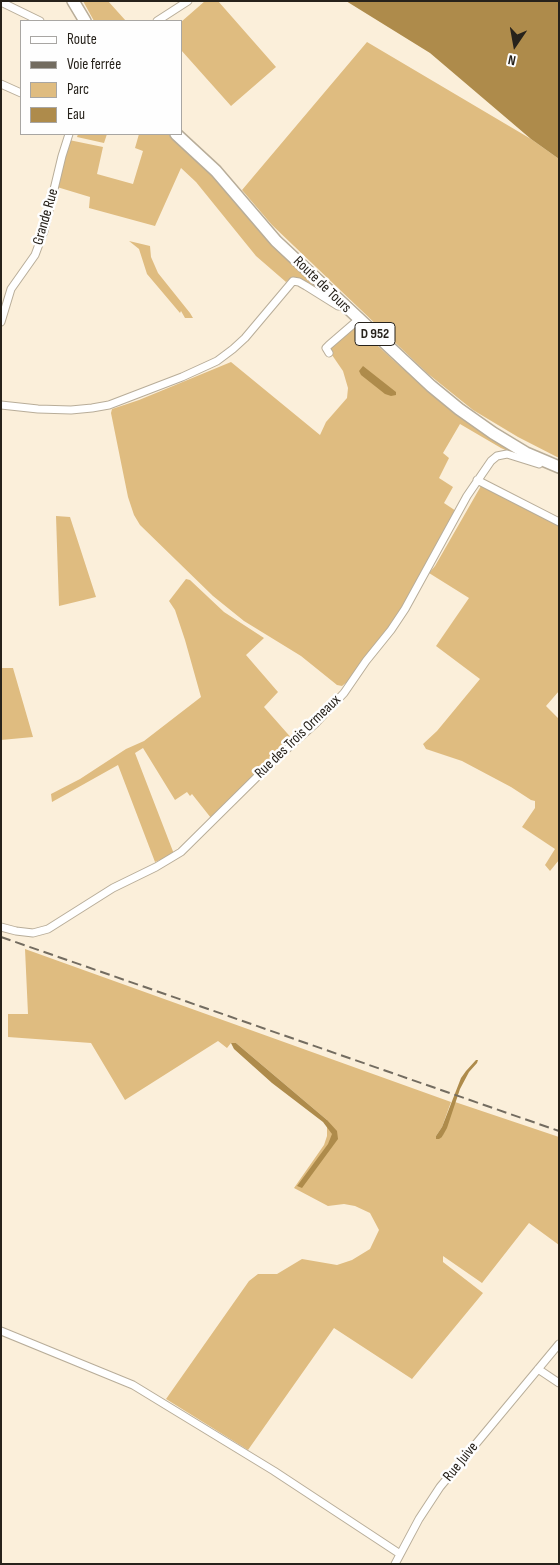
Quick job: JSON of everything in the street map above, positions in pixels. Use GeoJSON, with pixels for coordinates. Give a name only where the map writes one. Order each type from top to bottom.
{"type":"FeatureCollection","features":[{"type":"Feature","properties":{"kind":"main road"},"geometry":{"type":"LineString","coordinates":[[69,1],[79,20]]}},
{"type":"Feature","properties":{"kind":"main road"},"geometry":{"type":"LineString","coordinates":[[73,1],[84,20]]}},
{"type":"Feature","properties":{"kind":"main road","name":"Route de Tours"},"geometry":{"type":"LineString","coordinates":[[177,135],[216,171],[276,241],[358,320],[431,386],[459,409],[501,438],[526,453],[559,467]]}},
{"type":"Feature","properties":{"kind":"street"},"geometry":{"type":"LineString","coordinates":[[159,20],[188,1]]}},
{"type":"Feature","properties":{"kind":"street"},"geometry":{"type":"LineString","coordinates":[[1,2],[38,20]]}},
{"type":"Feature","properties":{"kind":"street"},"geometry":{"type":"LineString","coordinates":[[1,84],[20,94]]}},
{"type":"Feature","properties":{"kind":"street","name":"Grande Rue"},"geometry":{"type":"LineString","coordinates":[[1,322],[11,289],[35,255],[42,238],[69,135]]}},
{"type":"Feature","properties":{"kind":"street"},"geometry":{"type":"LineString","coordinates":[[1,405],[38,409],[71,410],[92,408],[109,405],[182,377],[217,361],[234,349],[293,281],[299,282],[338,306],[344,306]]}},
{"type":"Feature","properties":{"kind":"street"},"geometry":{"type":"LineString","coordinates":[[329,353],[326,348],[358,320]]}},
{"type":"Feature","properties":{"kind":"street","name":"Rue des Trois Ormeaux"},"geometry":{"type":"LineString","coordinates":[[1,927],[33,933],[48,929],[113,888],[156,868],[181,852],[268,766],[315,724],[344,693],[405,609],[477,480],[491,461],[497,456],[507,454],[540,464],[544,461]]}},
{"type":"Feature","properties":{"kind":"street"},"geometry":{"type":"LineString","coordinates":[[477,480],[559,522]]}},
{"type":"Feature","properties":{"kind":"street"},"geometry":{"type":"LineString","coordinates":[[1,1331],[133,1385],[274,1471],[400,1554]]}},
{"type":"Feature","properties":{"kind":"street","name":"Rue Juive"},"geometry":{"type":"LineString","coordinates":[[395,1564],[419,1519],[440,1487],[559,1344]]}},
{"type":"Feature","properties":{"kind":"street"},"geometry":{"type":"LineString","coordinates":[[538,1369],[559,1382]]}},
{"type":"Feature","properties":{"kind":"green space"},"geometry":{"type":"Polygon","coordinates":[[[83,1],[108,1],[125,20],[93,20],[83,1]]]}},
{"type":"Feature","properties":{"kind":"green space"},"geometry":{"type":"Polygon","coordinates":[[[205,1],[218,1],[276,67],[231,106],[182,51],[182,21],[205,1]]]}},
{"type":"Feature","properties":{"kind":"green space"},"geometry":{"type":"Polygon","coordinates":[[[367,42],[531,139],[559,159],[559,458],[518,437],[473,410],[427,373],[272,225],[242,190],[367,42]]]}},
{"type":"Feature","properties":{"kind":"green space"},"geometry":{"type":"Polygon","coordinates":[[[78,135],[107,135],[104,143],[77,137],[78,135]]]}},
{"type":"Feature","properties":{"kind":"green space"},"geometry":{"type":"Polygon","coordinates":[[[139,135],[171,135],[205,166],[332,300],[300,280],[292,278],[286,282],[256,256],[196,182],[181,168],[155,226],[89,208],[90,197],[57,187],[69,140],[103,147],[97,174],[133,184],[143,151],[135,148],[139,135]]]}},
{"type":"Feature","properties":{"kind":"green space"},"geometry":{"type":"Polygon","coordinates":[[[129,241],[150,246],[151,257],[158,273],[193,318],[185,318],[181,311],[180,313],[147,274],[139,249],[129,241]]]}},
{"type":"Feature","properties":{"kind":"green space"},"geometry":{"type":"Polygon","coordinates":[[[357,327],[401,367],[466,420],[521,457],[501,448],[460,424],[443,453],[449,458],[439,478],[453,487],[444,503],[456,511],[397,616],[342,686],[337,685],[301,656],[244,621],[213,596],[140,525],[134,515],[128,497],[111,413],[112,409],[139,400],[231,362],[320,435],[326,422],[347,398],[348,388],[343,371],[330,349],[332,344],[348,330],[357,327]]]}},
{"type":"Feature","properties":{"kind":"green space"},"geometry":{"type":"Polygon","coordinates":[[[481,486],[559,525],[559,691],[546,706],[559,719],[559,860],[550,871],[545,865],[555,849],[522,827],[535,808],[535,801],[462,761],[426,749],[423,744],[437,731],[480,679],[436,646],[469,598],[429,573],[435,566],[481,486]]]}},
{"type":"Feature","properties":{"kind":"green space"},"geometry":{"type":"Polygon","coordinates":[[[56,516],[70,517],[96,597],[59,606],[56,516]]]}},
{"type":"Feature","properties":{"kind":"green space"},"geometry":{"type":"Polygon","coordinates":[[[186,579],[190,580],[224,612],[264,638],[246,655],[278,692],[264,707],[294,741],[211,818],[192,794],[190,796],[187,792],[175,800],[143,748],[135,753],[174,854],[155,862],[118,765],[52,802],[51,794],[80,779],[126,749],[144,741],[201,697],[175,610],[169,601],[186,579]]]}},
{"type":"Feature","properties":{"kind":"green space"},"geometry":{"type":"Polygon","coordinates":[[[1,668],[13,668],[33,737],[1,740],[1,668]]]}},
{"type":"Feature","properties":{"kind":"green space"},"geometry":{"type":"Polygon","coordinates":[[[25,949],[451,1102],[442,1127],[436,1136],[442,1137],[455,1102],[559,1137],[559,1245],[529,1223],[482,1283],[443,1256],[443,1262],[483,1293],[412,1379],[334,1328],[248,1450],[166,1399],[249,1281],[258,1274],[277,1274],[302,1259],[337,1265],[352,1260],[370,1249],[379,1230],[370,1213],[355,1206],[344,1204],[328,1206],[294,1188],[324,1145],[327,1136],[327,1120],[236,1043],[231,1043],[227,1048],[218,1041],[125,1100],[91,1043],[8,1037],[8,1014],[28,1014],[25,949]]]}},
{"type":"Feature","properties":{"kind":"water"},"geometry":{"type":"Polygon","coordinates":[[[346,1],[559,1],[559,159],[531,139],[430,53],[346,1]]]}},
{"type":"Feature","properties":{"kind":"water"},"geometry":{"type":"Polygon","coordinates":[[[363,366],[396,392],[396,395],[385,394],[361,375],[359,371],[363,366]]]}},
{"type":"Feature","properties":{"kind":"water"},"geometry":{"type":"Polygon","coordinates":[[[231,1043],[236,1043],[327,1120],[337,1131],[338,1139],[302,1188],[297,1186],[328,1144],[332,1134],[323,1122],[272,1083],[234,1049],[231,1043]]]}},
{"type":"Feature","properties":{"kind":"water"},"geometry":{"type":"Polygon","coordinates":[[[478,1060],[477,1063],[469,1072],[460,1089],[447,1128],[442,1137],[436,1139],[461,1078],[478,1060]]]}},
{"type":"Feature","properties":{"kind":"railway"},"geometry":{"type":"LineString","coordinates":[[1,937],[559,1131]]}}]}
